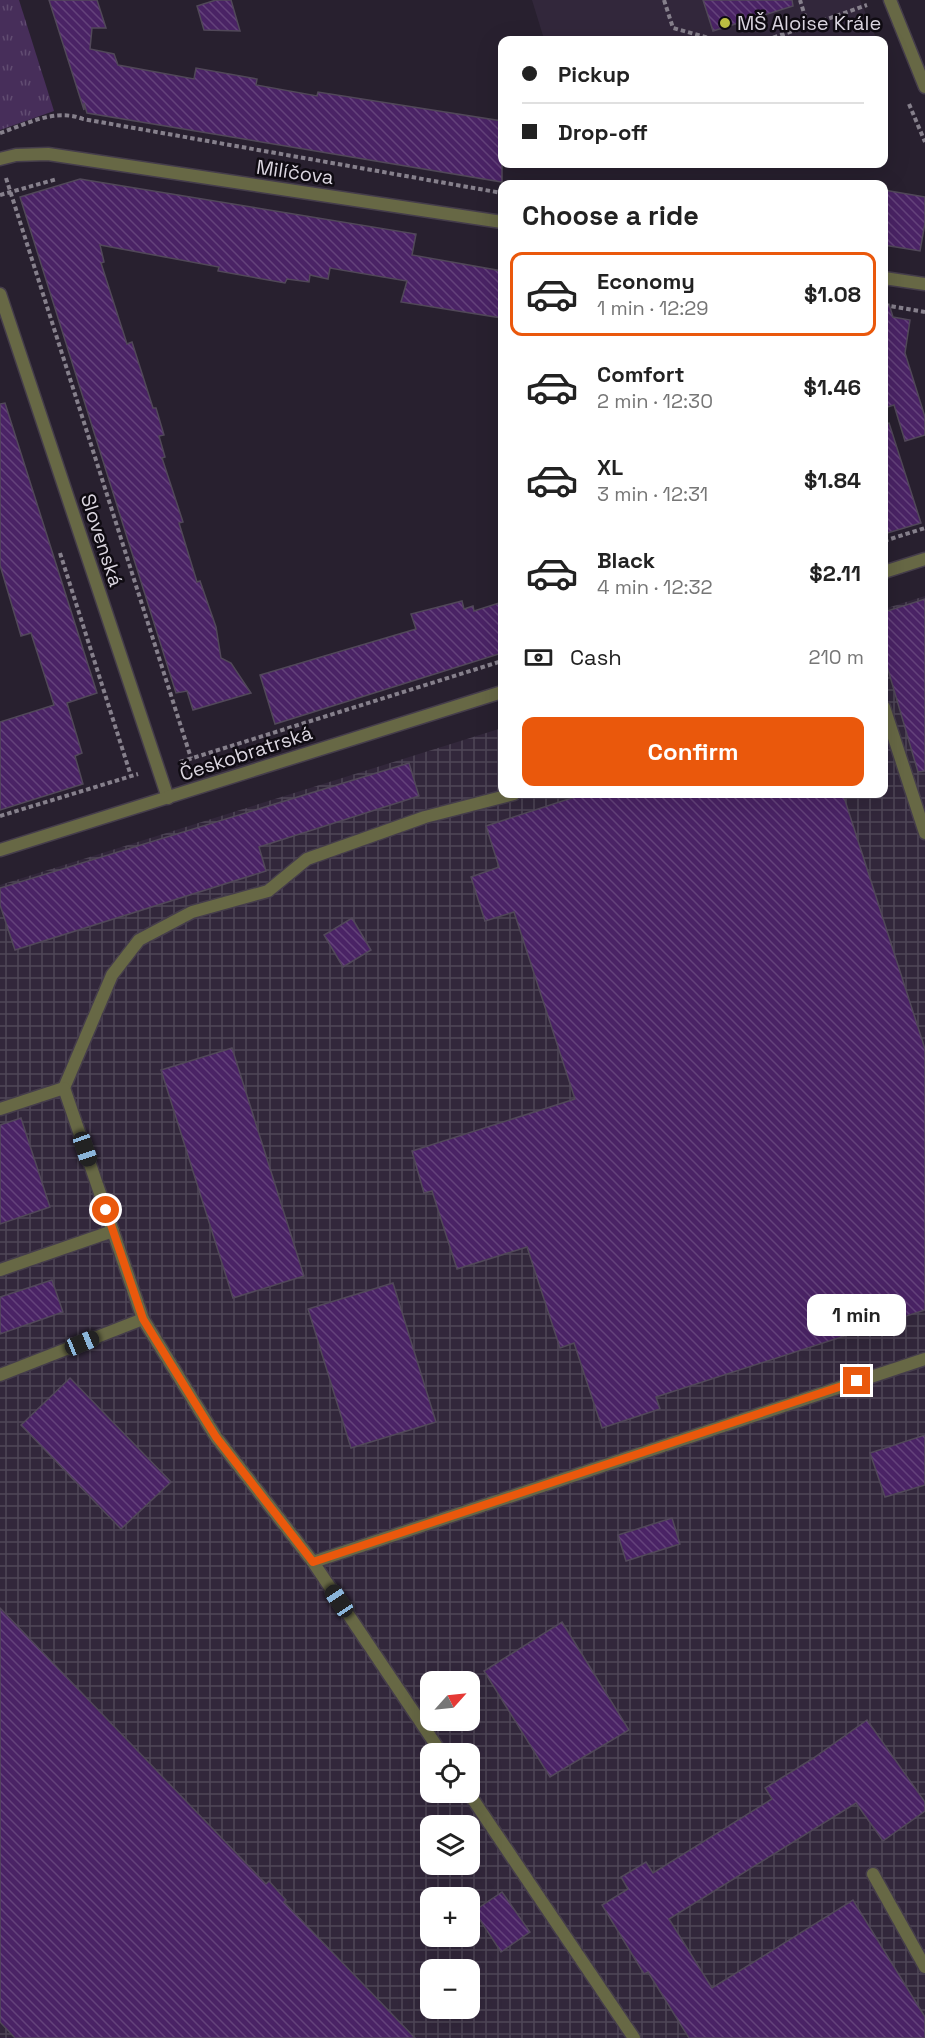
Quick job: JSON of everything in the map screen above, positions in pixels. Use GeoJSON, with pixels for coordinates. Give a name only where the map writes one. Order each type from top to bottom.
{"type":"FeatureCollection","features":[{"type":"Feature","properties":{"kind":"street"},"geometry":{"type":"LineString","coordinates":[[890,0],[925,87]]}},
{"type":"Feature","properties":{"kind":"street","name":"Milíčova"},"geometry":{"type":"LineString","coordinates":[[2,165],[15,155],[48,154],[498,221]]}},
{"type":"Feature","properties":{"kind":"street"},"geometry":{"type":"LineString","coordinates":[[888,279],[925,284]]}},
{"type":"Feature","properties":{"kind":"street","name":"Slovenská"},"geometry":{"type":"LineString","coordinates":[[0,294],[168,798]]}},
{"type":"Feature","properties":{"kind":"street"},"geometry":{"type":"LineString","coordinates":[[888,571],[925,560]]}},
{"type":"Feature","properties":{"kind":"street","name":"Českobratrská"},"geometry":{"type":"LineString","coordinates":[[0,850],[498,693]]}},
{"type":"Feature","properties":{"kind":"street"},"geometry":{"type":"LineString","coordinates":[[888,719],[925,833]]}},
{"type":"Feature","properties":{"kind":"street"},"geometry":{"type":"LineString","coordinates":[[435,1743],[313,1562],[216,1437],[143,1319],[64,1088],[111,975],[139,940],[192,912],[268,891],[307,860],[425,817],[499,798]]}},
{"type":"Feature","properties":{"kind":"street"},"geometry":{"type":"LineString","coordinates":[[0,1109],[64,1088]]}},
{"type":"Feature","properties":{"kind":"street"},"geometry":{"type":"LineString","coordinates":[[0,1270],[113,1231]]}},
{"type":"Feature","properties":{"kind":"street"},"geometry":{"type":"LineString","coordinates":[[0,1376],[143,1319]]}},
{"type":"Feature","properties":{"kind":"street"},"geometry":{"type":"LineString","coordinates":[[313,1562],[925,1359]]}},
{"type":"Feature","properties":{"kind":"street"},"geometry":{"type":"LineString","coordinates":[[475,1803],[634,2038]]}},
{"type":"Feature","properties":{"kind":"street"},"geometry":{"type":"LineString","coordinates":[[873,1874],[925,1967]]}},
{"type":"Feature","properties":{"kind":"path"},"geometry":{"type":"LineString","coordinates":[[664,0],[673,28],[702,36]]}},
{"type":"Feature","properties":{"kind":"path"},"geometry":{"type":"LineString","coordinates":[[800,0],[808,26]]}},
{"type":"Feature","properties":{"kind":"path"},"geometry":{"type":"LineString","coordinates":[[778,36],[867,5]]}},
{"type":"Feature","properties":{"kind":"path"},"geometry":{"type":"LineString","coordinates":[[0,133],[56,115],[71,114],[83,119],[498,192]]}},
{"type":"Feature","properties":{"kind":"path"},"geometry":{"type":"LineString","coordinates":[[2,165],[191,758]]}},
{"type":"Feature","properties":{"kind":"path"},"geometry":{"type":"LineString","coordinates":[[888,306],[925,312]]}},
{"type":"Feature","properties":{"kind":"path"},"geometry":{"type":"LineString","coordinates":[[888,540],[925,528]]}},
{"type":"Feature","properties":{"kind":"path"},"geometry":{"type":"LineString","coordinates":[[58,547],[131,776]]}},
{"type":"Feature","properties":{"kind":"path"},"geometry":{"type":"LineString","coordinates":[[0,816],[498,662]]}},
{"type":"Feature","properties":{"kind":"shaded area"},"geometry":{"type":"Polygon","coordinates":[[[532,0],[860,0],[875,36],[543,36],[532,0]]]}},
{"type":"Feature","properties":{"kind":"shaded area"},"geometry":{"type":"Polygon","coordinates":[[[925,596],[925,2038],[0,2038],[0,885],[498,729],[498,798],[888,798],[888,608],[925,596]]]}},
{"type":"Feature","properties":{"kind":"green space"},"geometry":{"type":"Polygon","coordinates":[[[0,0],[19,0],[54,111],[0,130],[0,0]]]}},
{"type":"Feature","properties":{"kind":"building"},"geometry":{"type":"Polygon","coordinates":[[[49,0],[97,0],[106,28],[92,28],[90,49],[114,54],[118,65],[194,79],[196,68],[257,79],[256,85],[317,96],[318,92],[498,120],[498,168],[502,168],[502,180],[498,181],[87,113],[84,103],[84,110],[49,0]]]}},
{"type":"Feature","properties":{"kind":"building"},"geometry":{"type":"Polygon","coordinates":[[[216,0],[231,0],[240,31],[204,30],[197,6],[216,0]]]}},
{"type":"Feature","properties":{"kind":"building","name":"MŠ Aloise Krále"},"geometry":{"type":"Polygon","coordinates":[[[703,0],[792,0],[793,6],[713,31],[703,0]]]}},
{"type":"Feature","properties":{"kind":"building"},"geometry":{"type":"Polygon","coordinates":[[[80,179],[416,234],[412,255],[498,270],[498,317],[401,302],[407,281],[330,268],[328,279],[310,275],[309,282],[287,279],[285,283],[218,271],[219,267],[100,245],[104,262],[101,263],[127,344],[132,342],[164,435],[159,436],[165,457],[162,458],[183,522],[179,523],[197,582],[200,581],[216,627],[221,658],[231,663],[251,693],[193,710],[187,691],[176,693],[20,197],[80,179]]]}},
{"type":"Feature","properties":{"kind":"building"},"geometry":{"type":"Polygon","coordinates":[[[888,191],[925,197],[925,223],[920,251],[888,246],[888,191]]]}},
{"type":"Feature","properties":{"kind":"building"},"geometry":{"type":"Polygon","coordinates":[[[888,304],[893,317],[910,320],[905,353],[925,417],[925,435],[905,441],[894,405],[888,407],[888,304]]]}},
{"type":"Feature","properties":{"kind":"building"},"geometry":{"type":"Polygon","coordinates":[[[5,403],[97,693],[67,703],[82,753],[75,756],[83,784],[0,810],[0,722],[54,705],[31,633],[21,636],[0,565],[0,404],[5,403]]]}},
{"type":"Feature","properties":{"kind":"building"},"geometry":{"type":"Polygon","coordinates":[[[888,423],[921,523],[888,533],[888,423]]]}},
{"type":"Feature","properties":{"kind":"building"},"geometry":{"type":"Polygon","coordinates":[[[925,599],[925,771],[918,772],[888,670],[888,611],[925,599]]]}},
{"type":"Feature","properties":{"kind":"building"},"geometry":{"type":"Polygon","coordinates":[[[462,601],[464,609],[473,606],[474,611],[498,603],[498,654],[275,724],[260,675],[416,629],[411,614],[462,601]]]}},
{"type":"Feature","properties":{"kind":"building"},"geometry":{"type":"Polygon","coordinates":[[[409,763],[419,796],[259,847],[266,871],[15,950],[0,905],[0,888],[409,763]]]}},
{"type":"Feature","properties":{"kind":"building"},"geometry":{"type":"Polygon","coordinates":[[[572,798],[844,798],[925,1049],[925,1310],[656,1397],[660,1409],[602,1428],[574,1343],[560,1348],[527,1247],[457,1269],[432,1191],[424,1193],[412,1151],[575,1099],[514,912],[485,921],[471,877],[499,867],[486,826],[572,798]]]}},
{"type":"Feature","properties":{"kind":"building"},"geometry":{"type":"Polygon","coordinates":[[[352,918],[371,950],[343,967],[324,935],[352,918]]]}},
{"type":"Feature","properties":{"kind":"building"},"geometry":{"type":"Polygon","coordinates":[[[232,1048],[304,1276],[233,1298],[161,1070],[232,1048]]]}},
{"type":"Feature","properties":{"kind":"building"},"geometry":{"type":"Polygon","coordinates":[[[21,1118],[50,1207],[0,1224],[0,1125],[21,1118]]]}},
{"type":"Feature","properties":{"kind":"building"},"geometry":{"type":"Polygon","coordinates":[[[52,1280],[63,1312],[0,1334],[0,1297],[52,1280]]]}},
{"type":"Feature","properties":{"kind":"building"},"geometry":{"type":"Polygon","coordinates":[[[393,1283],[436,1422],[351,1448],[308,1309],[393,1283]]]}},
{"type":"Feature","properties":{"kind":"building"},"geometry":{"type":"Polygon","coordinates":[[[70,1378],[171,1482],[121,1529],[21,1425],[70,1378]]]}},
{"type":"Feature","properties":{"kind":"building"},"geometry":{"type":"Polygon","coordinates":[[[925,1435],[925,1485],[885,1497],[870,1453],[925,1435]]]}},
{"type":"Feature","properties":{"kind":"building"},"geometry":{"type":"Polygon","coordinates":[[[672,1518],[680,1544],[626,1561],[618,1535],[672,1518]]]}},
{"type":"Feature","properties":{"kind":"building"},"geometry":{"type":"Polygon","coordinates":[[[0,1608],[266,1884],[269,1881],[286,1900],[284,1902],[415,2038],[15,2038],[0,2022],[0,1608]]]}},
{"type":"Feature","properties":{"kind":"building"},"geometry":{"type":"Polygon","coordinates":[[[562,1622],[629,1730],[550,1777],[484,1671],[562,1622]]]}},
{"type":"Feature","properties":{"kind":"building"},"geometry":{"type":"Polygon","coordinates":[[[867,1720],[925,1802],[925,1811],[883,1841],[856,1803],[669,1919],[712,1988],[853,1900],[925,2017],[925,2038],[689,2038],[648,1972],[644,1974],[602,1905],[628,1889],[621,1877],[646,1862],[653,1873],[772,1799],[765,1788],[812,1759],[867,1720]]]}},
{"type":"Feature","properties":{"kind":"building"},"geometry":{"type":"Polygon","coordinates":[[[502,1892],[530,1932],[501,1952],[480,1920],[480,1907],[502,1892]]]}},
{"type":"Feature","properties":{"kind":"place","name":"MŠ Aloise Krále"},"geometry":{"type":"Point","coordinates":[725,23]}},
{"type":"Feature","properties":{"kind":"route"},"geometry":{"type":"LineString","coordinates":[[106,1210],[143,1319],[216,1437],[313,1562],[857,1381]]}}]}
